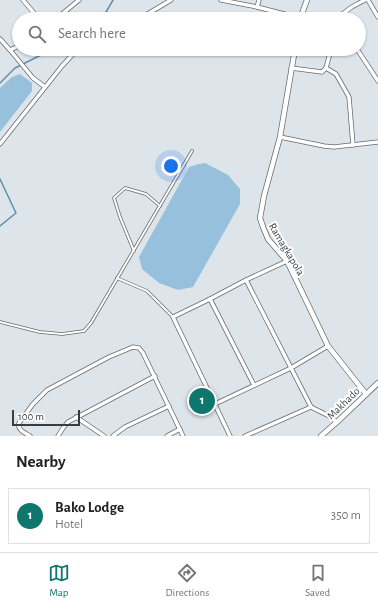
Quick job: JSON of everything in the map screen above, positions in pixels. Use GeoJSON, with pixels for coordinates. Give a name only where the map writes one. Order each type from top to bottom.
{"type":"FeatureCollection","features":[{"type":"Feature","properties":{"kind":"street"},"geometry":{"type":"LineString","coordinates":[[23,0],[33,12]]}},
{"type":"Feature","properties":{"kind":"street"},"geometry":{"type":"LineString","coordinates":[[64,12],[79,0]]}},
{"type":"Feature","properties":{"kind":"street"},"geometry":{"type":"LineString","coordinates":[[151,12],[171,0]]}},
{"type":"Feature","properties":{"kind":"street"},"geometry":{"type":"LineString","coordinates":[[221,0],[277,12]]}},
{"type":"Feature","properties":{"kind":"street"},"geometry":{"type":"LineString","coordinates":[[257,7],[259,0]]}},
{"type":"Feature","properties":{"kind":"street"},"geometry":{"type":"LineString","coordinates":[[302,12],[306,0]]}},
{"type":"Feature","properties":{"kind":"street"},"geometry":{"type":"LineString","coordinates":[[344,12],[365,0]]}},
{"type":"Feature","properties":{"kind":"street"},"geometry":{"type":"LineString","coordinates":[[368,0],[378,17]]}},
{"type":"Feature","properties":{"kind":"street"},"geometry":{"type":"LineString","coordinates":[[0,39],[12,52]]}},
{"type":"Feature","properties":{"kind":"street"},"geometry":{"type":"LineString","coordinates":[[15,56],[33,78],[45,87]]}},
{"type":"Feature","properties":{"kind":"street"},"geometry":{"type":"LineString","coordinates":[[0,144],[71,56]]}},
{"type":"Feature","properties":{"kind":"street","name":"Ramagkapola"},"geometry":{"type":"LineString","coordinates":[[294,56],[280,137],[264,196],[260,218],[268,239],[287,261],[328,346],[366,394]]}},
{"type":"Feature","properties":{"kind":"street"},"geometry":{"type":"LineString","coordinates":[[291,68],[322,72],[326,68],[329,56]]}},
{"type":"Feature","properties":{"kind":"street"},"geometry":{"type":"LineString","coordinates":[[362,56],[378,81]]}},
{"type":"Feature","properties":{"kind":"street"},"geometry":{"type":"LineString","coordinates":[[326,68],[336,74],[349,97],[353,145]]}},
{"type":"Feature","properties":{"kind":"street"},"geometry":{"type":"LineString","coordinates":[[280,137],[334,147],[378,142]]}},
{"type":"Feature","properties":{"kind":"street"},"geometry":{"type":"LineString","coordinates":[[230,436],[173,317],[287,261]]}},
{"type":"Feature","properties":{"kind":"street"},"geometry":{"type":"LineString","coordinates":[[246,280],[311,407],[337,422]]}},
{"type":"Feature","properties":{"kind":"street"},"geometry":{"type":"LineString","coordinates":[[210,299],[254,385]]}},
{"type":"Feature","properties":{"kind":"street"},"geometry":{"type":"LineString","coordinates":[[215,404],[291,368],[328,346]]}},
{"type":"Feature","properties":{"kind":"street"},"geometry":{"type":"LineString","coordinates":[[30,436],[20,429],[20,423],[33,404],[46,390],[109,357],[133,347],[139,348],[144,353],[183,436]]}},
{"type":"Feature","properties":{"kind":"street"},"geometry":{"type":"LineString","coordinates":[[58,436],[68,422],[76,417],[155,376]]}},
{"type":"Feature","properties":{"kind":"street","name":"Makhado"},"geometry":{"type":"LineString","coordinates":[[321,436],[378,383]]}},
{"type":"Feature","properties":{"kind":"street"},"geometry":{"type":"LineString","coordinates":[[113,436],[125,427],[169,406]]}},
{"type":"Feature","properties":{"kind":"street"},"geometry":{"type":"LineString","coordinates":[[245,436],[311,407]]}},
{"type":"Feature","properties":{"kind":"street"},"geometry":{"type":"LineString","coordinates":[[76,417],[104,436]]}},
{"type":"Feature","properties":{"kind":"street"},"geometry":{"type":"LineString","coordinates":[[167,436],[180,429]]}},
{"type":"Feature","properties":{"kind":"lane"},"geometry":{"type":"LineString","coordinates":[[0,322],[40,332],[62,334],[84,331],[91,323],[192,151]]}},
{"type":"Feature","properties":{"kind":"lane"},"geometry":{"type":"LineString","coordinates":[[134,251],[114,198],[125,188],[146,194],[160,206]]}},
{"type":"Feature","properties":{"kind":"lane"},"geometry":{"type":"LineString","coordinates":[[117,278],[147,291],[173,317]]}},
{"type":"Feature","properties":{"kind":"shaded area"},"geometry":{"type":"Polygon","coordinates":[[[20,74],[32,83],[32,91],[0,132],[0,88],[12,77],[20,74]]]}},
{"type":"Feature","properties":{"kind":"shaded area"},"geometry":{"type":"Polygon","coordinates":[[[205,163],[228,175],[240,189],[240,204],[193,287],[178,290],[159,283],[142,269],[139,257],[189,167],[205,163]]]}},
{"type":"Feature","properties":{"kind":"waterway"},"geometry":{"type":"LineString","coordinates":[[106,12],[113,0]]}},
{"type":"Feature","properties":{"kind":"waterway"},"geometry":{"type":"LineString","coordinates":[[0,83],[15,68],[39,56]]}},
{"type":"Feature","properties":{"kind":"waterway"},"geometry":{"type":"LineString","coordinates":[[0,179],[16,213],[0,226]]}},
{"type":"Feature","properties":{"kind":"place","name":"Bako Lodge"},"geometry":{"type":"Point","coordinates":[202,401]}}]}
